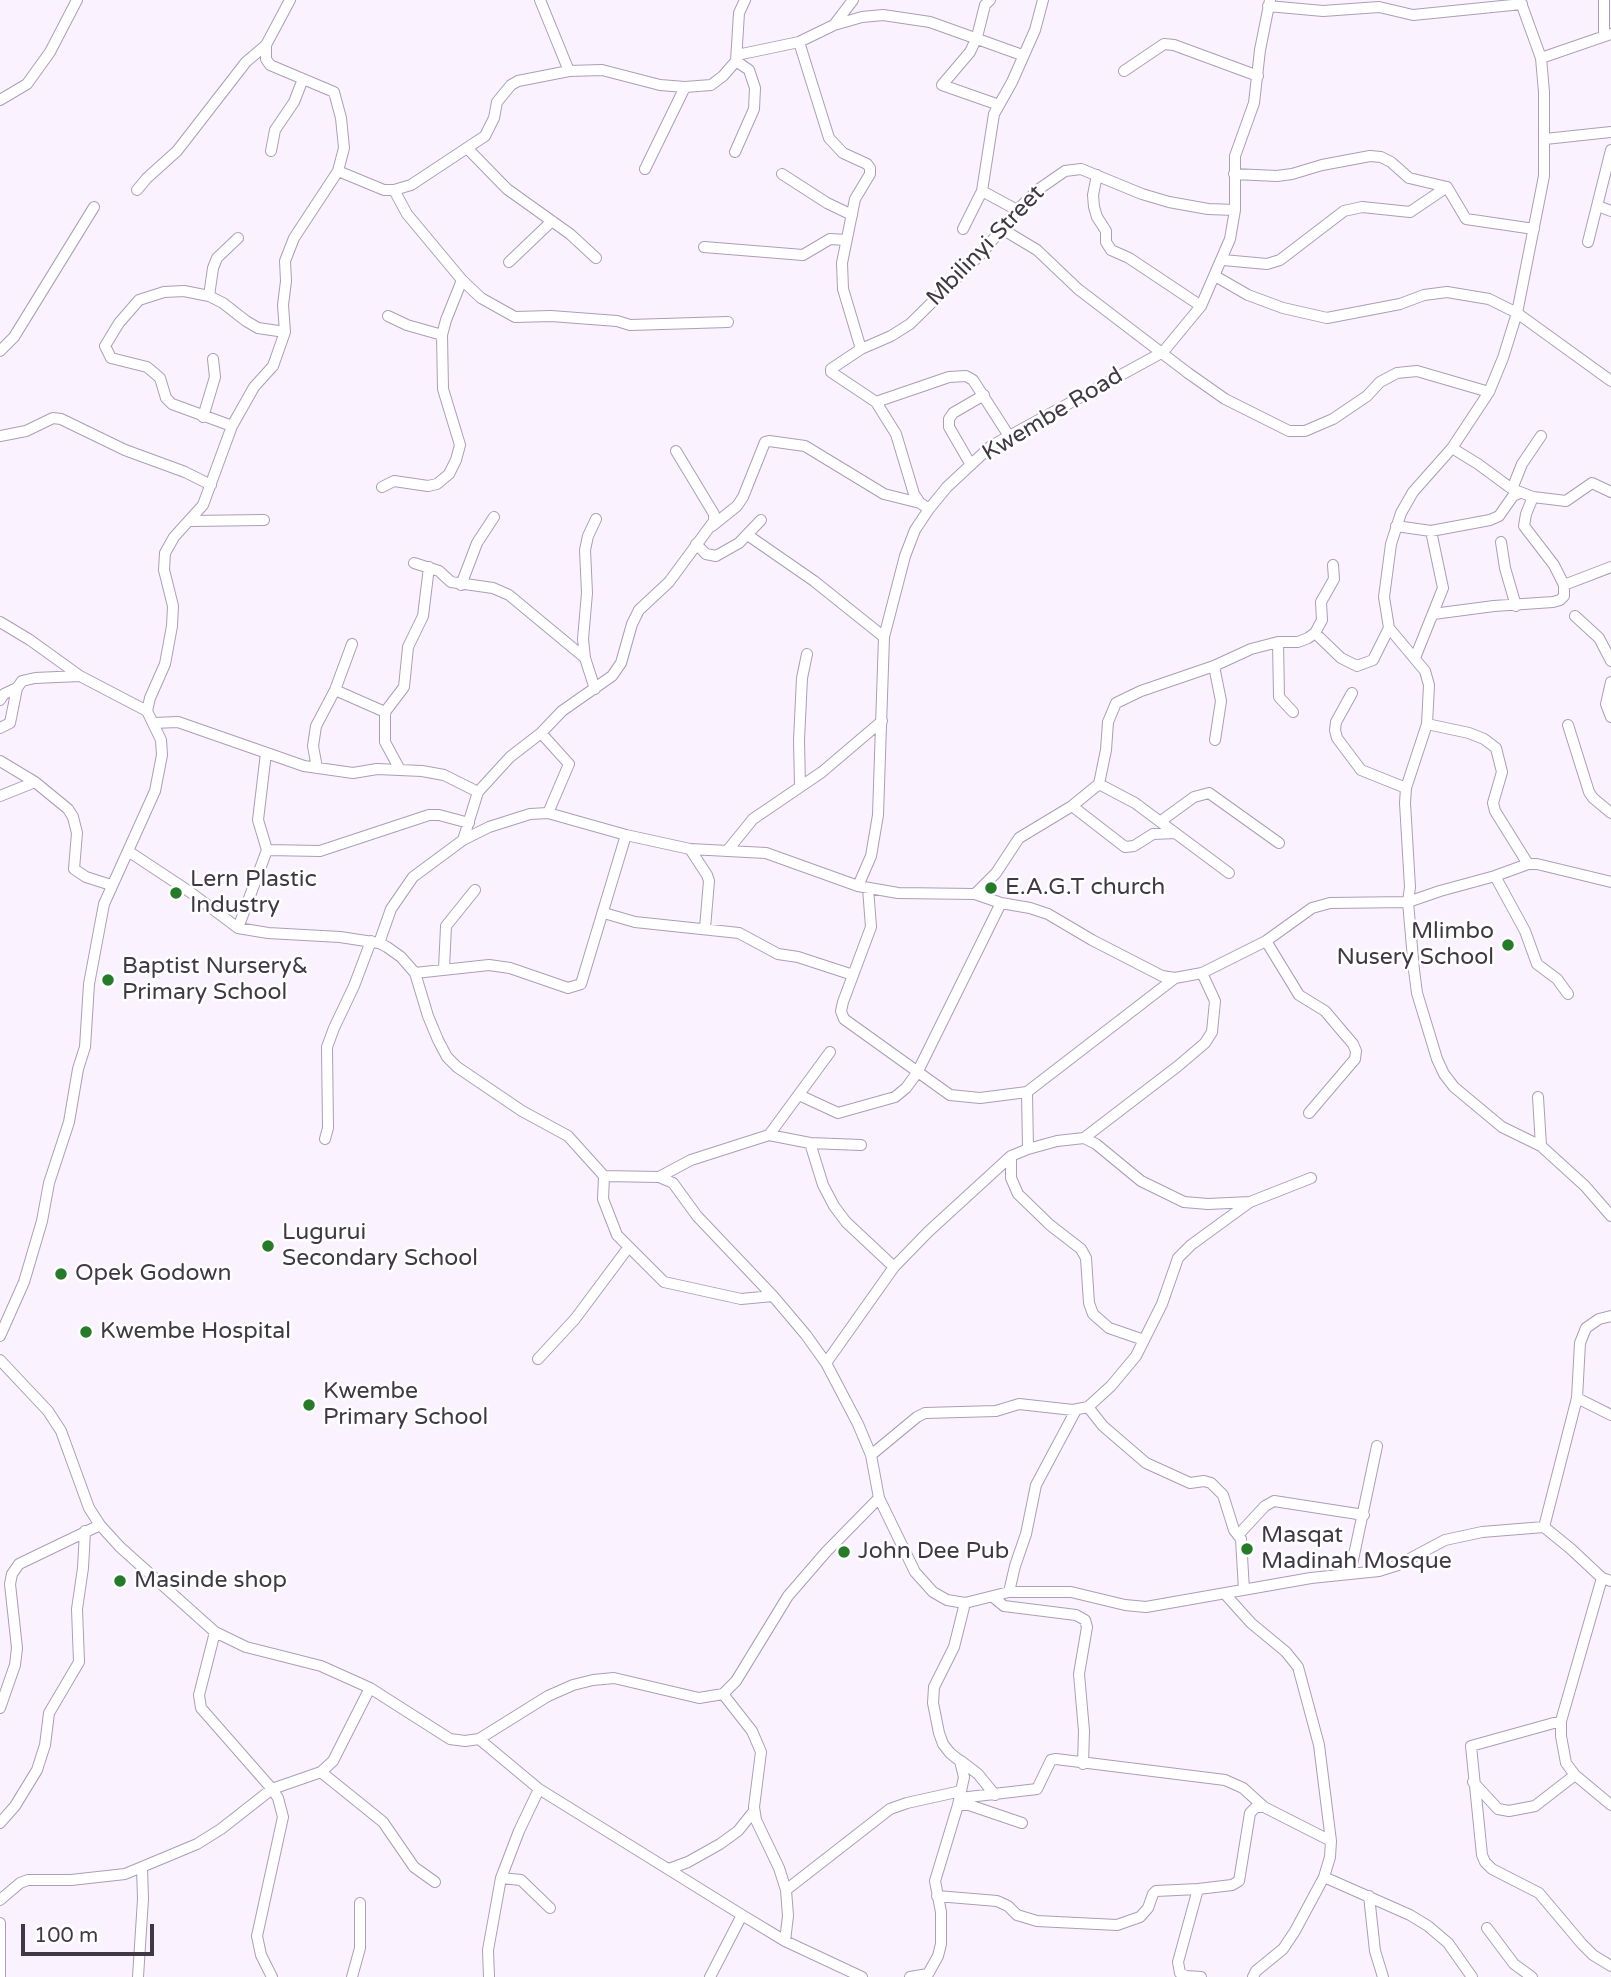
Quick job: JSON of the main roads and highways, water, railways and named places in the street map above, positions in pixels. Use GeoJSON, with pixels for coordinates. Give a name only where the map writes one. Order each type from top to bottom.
{"type":"FeatureCollection","features":[{"type":"Feature","properties":{"kind":"place","name":"E.A.G.T church"},"geometry":{"type":"Point","coordinates":[991,888]}},
{"type":"Feature","properties":{"kind":"place","name":"Lern Plastic Industry"},"geometry":{"type":"Point","coordinates":[176,893]}},
{"type":"Feature","properties":{"kind":"place","name":"Mlimbo Nusery School"},"geometry":{"type":"Point","coordinates":[1508,945]}},
{"type":"Feature","properties":{"kind":"place","name":"Baptist Nursery& Primary School"},"geometry":{"type":"Point","coordinates":[108,980]}},
{"type":"Feature","properties":{"kind":"place","name":"Lugurui Secondary School"},"geometry":{"type":"Point","coordinates":[268,1246]}},
{"type":"Feature","properties":{"kind":"place","name":"Opek Godown"},"geometry":{"type":"Point","coordinates":[61,1274]}},
{"type":"Feature","properties":{"kind":"place","name":"Kwembe Hospital"},"geometry":{"type":"Point","coordinates":[86,1332]}},
{"type":"Feature","properties":{"kind":"place","name":"Kwembe Primary School"},"geometry":{"type":"Point","coordinates":[309,1405]}},
{"type":"Feature","properties":{"kind":"place","name":"Masqat Madinah Mosque"},"geometry":{"type":"Point","coordinates":[1247,1549]}},
{"type":"Feature","properties":{"kind":"place","name":"John Dee Pub"},"geometry":{"type":"Point","coordinates":[844,1552]}},
{"type":"Feature","properties":{"kind":"place","name":"Masinde shop"},"geometry":{"type":"Point","coordinates":[120,1581]}}]}
